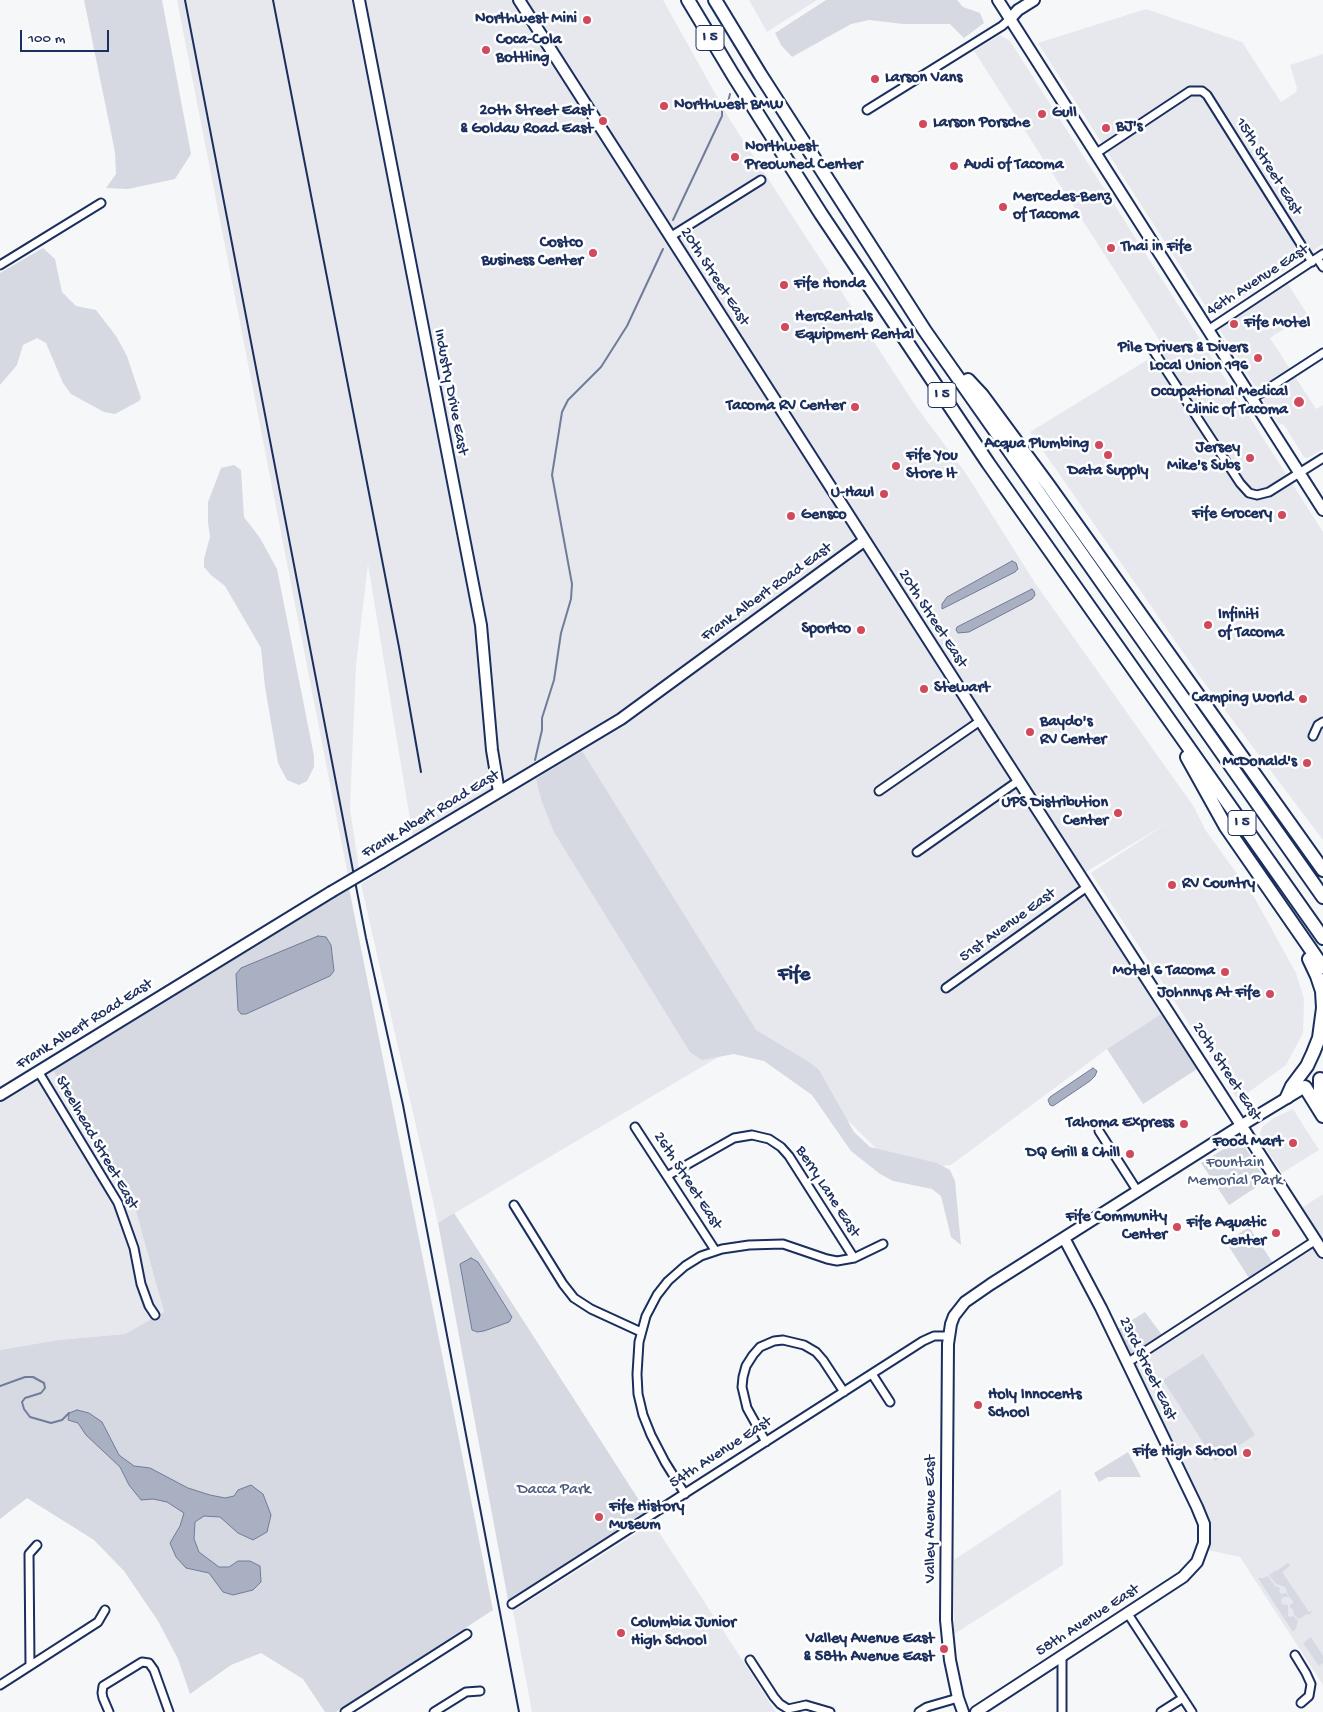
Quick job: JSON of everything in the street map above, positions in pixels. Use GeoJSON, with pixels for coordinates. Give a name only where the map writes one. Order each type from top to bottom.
{"type":"FeatureCollection","features":[{"type":"Feature","properties":{"kind":"highway","name":"I 5"},"geometry":{"type":"LineString","coordinates":[[688,0],[732,75],[826,222],[988,463],[1323,938]]}},
{"type":"Feature","properties":{"kind":"highway","name":"I 5"},"geometry":{"type":"LineString","coordinates":[[716,0],[765,82],[926,331],[1323,897]]}},
{"type":"Feature","properties":{"kind":"highway"},"geometry":{"type":"LineString","coordinates":[[926,331],[982,396],[1159,639],[1323,870]]}},
{"type":"Feature","properties":{"kind":"highway"},"geometry":{"type":"LineString","coordinates":[[1159,639],[1233,732],[1323,858]]}},
{"type":"Feature","properties":{"kind":"highway"},"geometry":{"type":"LineString","coordinates":[[1161,708],[1226,827],[1323,968]]}},
{"type":"Feature","properties":{"kind":"highway"},"geometry":{"type":"LineString","coordinates":[[1287,914],[1318,976],[1323,1008],[1320,1032],[1313,1053],[1307,1066],[1292,1086],[1287,1098]]}},
{"type":"Feature","properties":{"kind":"highway"},"geometry":{"type":"LineString","coordinates":[[1320,1079],[1323,1099]]}},
{"type":"Feature","properties":{"kind":"highway"},"geometry":{"type":"LineString","coordinates":[[1305,1087],[1323,1116]]}},
{"type":"Feature","properties":{"kind":"main road","name":"Industry Drive East"},"geometry":{"type":"LineString","coordinates":[[359,0],[481,625],[492,750],[499,792]]}},
{"type":"Feature","properties":{"kind":"main road","name":"20th Street East"},"geometry":{"type":"LineString","coordinates":[[519,0],[1018,781],[1242,1124],[1323,1252]]}},
{"type":"Feature","properties":{"kind":"main road"},"geometry":{"type":"LineString","coordinates":[[998,0],[1323,510]]}},
{"type":"Feature","properties":{"kind":"main road"},"geometry":{"type":"LineString","coordinates":[[1010,19],[1018,10],[1034,0]]}},
{"type":"Feature","properties":{"kind":"main road","name":"Frank Albert Road East"},"geometry":{"type":"LineString","coordinates":[[0,1095],[331,892],[621,719],[864,541]]}},
{"type":"Feature","properties":{"kind":"main road"},"geometry":{"type":"LineString","coordinates":[[1064,1238],[1242,1124],[1305,1087]]}},
{"type":"Feature","properties":{"kind":"main road","name":"Valley Avenue East"},"geometry":{"type":"LineString","coordinates":[[964,1712],[958,1698],[948,1654],[946,1620],[949,1336],[951,1324],[960,1307],[971,1298],[1064,1238]]}},
{"type":"Feature","properties":{"kind":"main road","name":"23rd Street East"},"geometry":{"type":"LineString","coordinates":[[1064,1238],[1101,1308],[1197,1507],[1204,1524],[1204,1544]]}},
{"type":"Feature","properties":{"kind":"main road","name":"58th Avenue East"},"geometry":{"type":"LineString","coordinates":[[976,1712],[1188,1573],[1201,1555],[1204,1544]]}},
{"type":"Feature","properties":{"kind":"street"},"geometry":{"type":"LineString","coordinates":[[867,110],[1002,26],[1010,19]]}},
{"type":"Feature","properties":{"kind":"street","name":"15th Street East"},"geometry":{"type":"LineString","coordinates":[[1095,154],[1190,90],[1198,90],[1207,95],[1323,267]]}},
{"type":"Feature","properties":{"kind":"street"},"geometry":{"type":"LineString","coordinates":[[670,237],[761,180]]}},
{"type":"Feature","properties":{"kind":"street"},"geometry":{"type":"LineString","coordinates":[[0,265],[101,203]]}},
{"type":"Feature","properties":{"kind":"street","name":"46th Avenue East"},"geometry":{"type":"LineString","coordinates":[[1208,330],[1317,258]]}},
{"type":"Feature","properties":{"kind":"street"},"geometry":{"type":"LineString","coordinates":[[1151,347],[1249,493],[1254,495],[1269,492],[1323,458]]}},
{"type":"Feature","properties":{"kind":"street"},"geometry":{"type":"LineString","coordinates":[[1252,399],[1323,353]]}},
{"type":"Feature","properties":{"kind":"street"},"geometry":{"type":"LineString","coordinates":[[880,791],[980,721]]}},
{"type":"Feature","properties":{"kind":"street"},"geometry":{"type":"LineString","coordinates":[[1313,736],[1318,726],[1323,722]]}},
{"type":"Feature","properties":{"kind":"street"},"geometry":{"type":"LineString","coordinates":[[916,852],[1018,781]]}},
{"type":"Feature","properties":{"kind":"street","name":"51st Avenue East"},"geometry":{"type":"LineString","coordinates":[[946,988],[1087,887]]}},
{"type":"Feature","properties":{"kind":"street","name":"Steelhead Street East"},"geometry":{"type":"LineString","coordinates":[[38,1071],[118,1203],[132,1240],[141,1284],[155,1315]]}},
{"type":"Feature","properties":{"kind":"street","name":"26th Street East"},"geometry":{"type":"LineString","coordinates":[[635,1127],[715,1250]]}},
{"type":"Feature","properties":{"kind":"street"},"geometry":{"type":"LineString","coordinates":[[1099,1131],[1138,1192]]}},
{"type":"Feature","properties":{"kind":"street","name":"Berry Lane East"},"geometry":{"type":"LineString","coordinates":[[667,1176],[734,1138],[752,1135],[769,1139],[781,1147],[789,1156],[854,1258]]}},
{"type":"Feature","properties":{"kind":"street"},"geometry":{"type":"LineString","coordinates":[[514,1205],[563,1284],[574,1298],[591,1309],[641,1332]]}},
{"type":"Feature","properties":{"kind":"street"},"geometry":{"type":"LineString","coordinates":[[1127,1363],[1316,1240]]}},
{"type":"Feature","properties":{"kind":"street"},"geometry":{"type":"LineString","coordinates":[[685,1494],[651,1435],[640,1405],[637,1374],[637,1356],[641,1332],[652,1302],[668,1281],[693,1261],[715,1250],[776,1244],[792,1246],[832,1260],[843,1260],[854,1258],[883,1244]]}},
{"type":"Feature","properties":{"kind":"street","name":"54th Avenue East"},"geometry":{"type":"LineString","coordinates":[[512,1604],[928,1338],[938,1335],[949,1336]]}},
{"type":"Feature","properties":{"kind":"street"},"geometry":{"type":"LineString","coordinates":[[766,1442],[746,1408],[742,1387],[746,1366],[752,1355],[760,1347],[774,1341],[783,1340],[804,1345],[816,1352],[823,1360],[844,1392]]}},
{"type":"Feature","properties":{"kind":"street"},"geometry":{"type":"LineString","coordinates":[[872,1374],[890,1402]]}},
{"type":"Feature","properties":{"kind":"street"},"geometry":{"type":"LineString","coordinates":[[30,1665],[29,1554],[37,1545]]}},
{"type":"Feature","properties":{"kind":"street"},"geometry":{"type":"LineString","coordinates":[[0,1685],[98,1622],[105,1610]]}},
{"type":"Feature","properties":{"kind":"street"},"geometry":{"type":"LineString","coordinates":[[1128,1614],[1192,1712]]}},
{"type":"Feature","properties":{"kind":"street"},"geometry":{"type":"LineString","coordinates":[[345,1712],[467,1634]]}},
{"type":"Feature","properties":{"kind":"street"},"geometry":{"type":"LineString","coordinates":[[1294,1655],[1308,1676],[1311,1685],[1308,1698],[1301,1703]]}},
{"type":"Feature","properties":{"kind":"street"},"geometry":{"type":"LineString","coordinates":[[1062,1656],[1062,1712]]}},
{"type":"Feature","properties":{"kind":"street"},"geometry":{"type":"LineString","coordinates":[[750,1660],[774,1697],[788,1709],[806,1705],[830,1712]]}},
{"type":"Feature","properties":{"kind":"street"},"geometry":{"type":"LineString","coordinates":[[110,1712],[103,1698],[102,1690],[107,1683],[139,1662],[146,1662],[154,1670],[169,1712]]}},
{"type":"Feature","properties":{"kind":"street"},"geometry":{"type":"LineString","coordinates":[[434,1712],[466,1692],[480,1691]]}},
{"type":"Feature","properties":{"kind":"street"},"geometry":{"type":"LineString","coordinates":[[919,1712],[927,1707],[958,1698]]}},
{"type":"Feature","properties":{"kind":"street"},"geometry":{"type":"LineString","coordinates":[[1161,1712],[1183,1698]]}},
{"type":"Feature","properties":{"kind":"shaded area"},"geometry":{"type":"Polygon","coordinates":[[[177,0],[663,0],[730,120],[915,405],[965,472],[1035,583],[1194,807],[1206,831],[1254,897],[1296,973],[1304,999],[1303,1033],[1286,1065],[1238,1100],[1091,873],[1169,822],[1074,879],[1161,1014],[1107,1049],[951,1165],[898,1170],[759,1033],[438,1223],[361,884],[415,850],[368,564],[356,665],[350,808],[359,869],[348,876],[177,0]]]}},
{"type":"Feature","properties":{"kind":"shaded area"},"geometry":{"type":"Polygon","coordinates":[[[749,0],[817,0],[767,32],[749,0]]]}},
{"type":"Feature","properties":{"kind":"shaded area"},"geometry":{"type":"Polygon","coordinates":[[[1146,9],[1242,42],[1281,102],[1296,92],[1297,88],[1290,65],[1323,54],[1323,244],[1216,315],[1210,313],[1038,43],[1146,9]]]}},
{"type":"Feature","properties":{"kind":"shaded area"},"geometry":{"type":"Polygon","coordinates":[[[1000,35],[1010,41],[1323,532],[1323,840],[1203,681],[1030,432],[1165,349],[974,51],[1000,35]]]}},
{"type":"Feature","properties":{"kind":"shaded area"},"geometry":{"type":"Polygon","coordinates":[[[1286,281],[1307,314],[1270,338],[1316,409],[1323,405],[1323,449],[1308,458],[1304,457],[1284,425],[1278,423],[1220,330],[1222,325],[1286,281]]]}},
{"type":"Feature","properties":{"kind":"shaded area"},"geometry":{"type":"Polygon","coordinates":[[[53,1070],[135,1208],[164,1312],[125,1334],[58,1340],[0,1350],[0,1102],[53,1070]]]}},
{"type":"Feature","properties":{"kind":"shaded area"},"geometry":{"type":"Polygon","coordinates":[[[1293,1109],[1319,1150],[1282,1173],[1259,1137],[1262,1127],[1274,1118],[1293,1109]]]}},
{"type":"Feature","properties":{"kind":"shaded area","name":"Fife High School"},"geometry":{"type":"Polygon","coordinates":[[[1323,1194],[1323,1685],[1240,1557],[1203,1549],[1205,1535],[1127,1363],[1315,1240],[1297,1211],[1323,1194]]]}},
{"type":"Feature","properties":{"kind":"shaded area"},"geometry":{"type":"Polygon","coordinates":[[[1061,1489],[1063,1565],[954,1634],[954,1560],[1061,1489]]]}},
{"type":"Feature","properties":{"kind":"shaded area","name":"Columbia Junior High School"},"geometry":{"type":"Polygon","coordinates":[[[653,1523],[776,1712],[532,1712],[513,1611],[653,1523]]]}},
{"type":"Feature","properties":{"kind":"green space"},"geometry":{"type":"Polygon","coordinates":[[[84,0],[162,0],[191,154],[175,179],[128,189],[106,188],[116,174],[115,152],[84,0]]]}},
{"type":"Feature","properties":{"kind":"green space"},"geometry":{"type":"Polygon","coordinates":[[[826,0],[957,0],[963,7],[980,13],[984,23],[964,38],[950,24],[903,24],[869,20],[851,24],[792,57],[781,45],[775,33],[826,0]]]}},
{"type":"Feature","properties":{"kind":"green space"},"geometry":{"type":"Polygon","coordinates":[[[43,248],[55,259],[62,292],[76,306],[96,310],[116,336],[127,356],[141,398],[139,401],[115,414],[104,412],[71,394],[63,383],[46,343],[37,338],[23,345],[17,365],[0,385],[0,273],[43,248]]]}},
{"type":"Feature","properties":{"kind":"green space"},"geometry":{"type":"Polygon","coordinates":[[[234,465],[241,470],[244,517],[260,538],[277,569],[314,756],[314,767],[307,781],[299,785],[287,780],[278,763],[265,687],[261,648],[225,586],[204,567],[204,559],[210,537],[208,502],[221,468],[234,465]]]}},
{"type":"Feature","properties":{"kind":"green space"},"geometry":{"type":"Polygon","coordinates":[[[582,751],[756,1030],[819,1070],[854,1132],[870,1147],[937,1163],[950,1170],[955,1181],[961,1245],[951,1237],[941,1196],[932,1189],[893,1181],[880,1174],[851,1151],[812,1095],[764,1061],[734,1054],[702,1060],[690,1052],[554,832],[542,802],[536,779],[582,751]]]}},
{"type":"Feature","properties":{"kind":"green space"},"geometry":{"type":"Polygon","coordinates":[[[349,888],[493,1610],[336,1712],[325,1712],[303,1679],[261,1653],[231,1665],[190,1694],[178,1659],[158,1621],[124,1571],[94,1540],[27,1498],[0,1519],[0,1350],[58,1340],[125,1334],[164,1312],[135,1208],[53,1070],[250,947],[349,888]]]}},
{"type":"Feature","properties":{"kind":"green space"},"geometry":{"type":"Polygon","coordinates":[[[1161,1014],[1197,1069],[1143,1104],[1107,1049],[1161,1014]]]}},
{"type":"Feature","properties":{"kind":"green space","name":"Fountain Memorial Park"},"geometry":{"type":"Polygon","coordinates":[[[1240,1139],[1266,1181],[1229,1205],[1201,1163],[1240,1139]]]}},
{"type":"Feature","properties":{"kind":"green space","name":"Dacca Park"},"geometry":{"type":"Polygon","coordinates":[[[454,1213],[646,1511],[508,1600],[438,1223],[454,1213]]]}},
{"type":"Feature","properties":{"kind":"green space"},"geometry":{"type":"Polygon","coordinates":[[[1249,1227],[1273,1263],[1249,1278],[1226,1242],[1249,1227]]]}},
{"type":"Feature","properties":{"kind":"green space"},"geometry":{"type":"Polygon","coordinates":[[[1145,1312],[1162,1335],[1128,1358],[1116,1330],[1145,1312]]]}},
{"type":"Feature","properties":{"kind":"green space"},"geometry":{"type":"Polygon","coordinates":[[[1203,1354],[1255,1435],[1215,1461],[1163,1380],[1203,1354]]]}},
{"type":"Feature","properties":{"kind":"green space"},"geometry":{"type":"Polygon","coordinates":[[[1128,1452],[1141,1477],[1108,1477],[1099,1482],[1094,1473],[1128,1452]]]}},
{"type":"Feature","properties":{"kind":"green space"},"geometry":{"type":"Polygon","coordinates":[[[1288,1563],[1290,1566],[1282,1572],[1309,1612],[1312,1610],[1310,1615],[1307,1614],[1299,1619],[1294,1615],[1293,1609],[1290,1608],[1293,1601],[1285,1587],[1276,1584],[1269,1575],[1277,1570],[1279,1571],[1288,1563]]]}},
{"type":"Feature","properties":{"kind":"green space"},"geometry":{"type":"Polygon","coordinates":[[[1268,1576],[1275,1586],[1280,1588],[1281,1594],[1287,1594],[1288,1597],[1283,1597],[1281,1600],[1282,1604],[1288,1605],[1288,1616],[1293,1616],[1298,1620],[1296,1629],[1293,1632],[1258,1578],[1268,1576]]]}},
{"type":"Feature","properties":{"kind":"green space"},"geometry":{"type":"Polygon","coordinates":[[[1311,1637],[1323,1656],[1323,1663],[1319,1666],[1303,1643],[1311,1637]]]}},
{"type":"Feature","properties":{"kind":"water"},"geometry":{"type":"Polygon","coordinates":[[[1012,561],[1016,563],[1018,569],[1015,572],[942,609],[942,604],[947,597],[1012,561]]]}},
{"type":"Feature","properties":{"kind":"water"},"geometry":{"type":"Polygon","coordinates":[[[1032,589],[1035,595],[1032,599],[969,632],[958,633],[956,630],[957,627],[1032,589]]]}},
{"type":"Feature","properties":{"kind":"water"},"geometry":{"type":"Polygon","coordinates":[[[318,936],[326,937],[331,945],[334,971],[330,976],[246,1014],[241,1014],[238,1010],[236,974],[241,968],[318,936]]]}},
{"type":"Feature","properties":{"kind":"water"},"geometry":{"type":"Polygon","coordinates":[[[1093,1068],[1097,1071],[1090,1081],[1053,1106],[1050,1105],[1048,1100],[1050,1097],[1093,1068]]]}},
{"type":"Feature","properties":{"kind":"water"},"geometry":{"type":"Polygon","coordinates":[[[471,1258],[478,1262],[512,1317],[509,1322],[484,1331],[477,1332],[472,1330],[460,1264],[471,1258]]]}},
{"type":"Feature","properties":{"kind":"water"},"geometry":{"type":"Polygon","coordinates":[[[77,1410],[89,1413],[102,1422],[119,1455],[134,1466],[150,1468],[188,1488],[210,1495],[225,1498],[234,1496],[238,1490],[251,1485],[263,1494],[271,1515],[267,1532],[253,1540],[238,1533],[220,1517],[204,1516],[195,1522],[194,1539],[199,1552],[219,1567],[229,1567],[238,1561],[250,1561],[260,1566],[261,1582],[253,1590],[233,1595],[223,1592],[209,1573],[186,1568],[176,1557],[170,1543],[180,1526],[184,1513],[167,1502],[153,1499],[141,1500],[129,1485],[120,1467],[86,1435],[78,1423],[68,1420],[69,1413],[77,1410]]]}},
{"type":"Feature","properties":{"kind":"waterway"},"geometry":{"type":"LineString","coordinates":[[673,220],[722,116],[722,109],[728,102],[730,94]]}},
{"type":"Feature","properties":{"kind":"waterway"},"geometry":{"type":"LineString","coordinates":[[535,760],[542,730],[542,718],[554,680],[561,633],[571,599],[572,584],[552,475],[562,412],[568,400],[601,367],[627,326],[663,249]]}},
{"type":"Feature","properties":{"kind":"waterway"},"geometry":{"type":"LineString","coordinates":[[0,1386],[25,1377],[33,1377],[44,1383],[45,1388],[41,1393],[25,1398],[22,1402],[24,1409],[30,1417],[51,1423],[62,1420],[69,1413]]}},
{"type":"Feature","properties":{"kind":"railway"},"geometry":{"type":"LineString","coordinates":[[185,0],[366,938],[403,1105],[519,1712]]}},
{"type":"Feature","properties":{"kind":"railway"},"geometry":{"type":"LineString","coordinates":[[273,0],[399,647],[421,772]]}},
{"type":"Feature","properties":{"kind":"place","name":"Northwest Mini"},"geometry":{"type":"Point","coordinates":[587,20]}},
{"type":"Feature","properties":{"kind":"place","name":"Coca-Cola Bottling"},"geometry":{"type":"Point","coordinates":[486,50]}},
{"type":"Feature","properties":{"kind":"place","name":"Larson Vans"},"geometry":{"type":"Point","coordinates":[875,79]}},
{"type":"Feature","properties":{"kind":"place","name":"Northwest BMW"},"geometry":{"type":"Point","coordinates":[664,106]}},
{"type":"Feature","properties":{"kind":"place","name":"Gull"},"geometry":{"type":"Point","coordinates":[1042,114]}},
{"type":"Feature","properties":{"kind":"place","name":"20th Street East & Goldau Road East"},"geometry":{"type":"Point","coordinates":[603,121]}},
{"type":"Feature","properties":{"kind":"place","name":"Larson Porsche"},"geometry":{"type":"Point","coordinates":[923,124]}},
{"type":"Feature","properties":{"kind":"place","name":"BJ's"},"geometry":{"type":"Point","coordinates":[1106,128]}},
{"type":"Feature","properties":{"kind":"place","name":"Northwest Preowned Center"},"geometry":{"type":"Point","coordinates":[735,157]}},
{"type":"Feature","properties":{"kind":"place","name":"Audi of Tacoma"},"geometry":{"type":"Point","coordinates":[954,166]}},
{"type":"Feature","properties":{"kind":"place","name":"Mercedes-Benz of Tacoma"},"geometry":{"type":"Point","coordinates":[1003,207]}},
{"type":"Feature","properties":{"kind":"place","name":"Thai in Fife"},"geometry":{"type":"Point","coordinates":[1111,248]}},
{"type":"Feature","properties":{"kind":"place","name":"Costco Business Center"},"geometry":{"type":"Point","coordinates":[593,253]}},
{"type":"Feature","properties":{"kind":"place","name":"Fife Honda"},"geometry":{"type":"Point","coordinates":[784,285]}},
{"type":"Feature","properties":{"kind":"place","name":"Fife Motel"},"geometry":{"type":"Point","coordinates":[1234,324]}},
{"type":"Feature","properties":{"kind":"place","name":"HercRentals Equipment Rental"},"geometry":{"type":"Point","coordinates":[785,327]}},
{"type":"Feature","properties":{"kind":"place","name":"Pile Drivers & Divers Local Union 196"},"geometry":{"type":"Point","coordinates":[1258,358]}},
{"type":"Feature","properties":{"kind":"place","name":"Occupational Medical Clinic of Tacoma"},"geometry":{"type":"Point","coordinates":[1299,402]}},
{"type":"Feature","properties":{"kind":"place","name":"Tacoma RV Center"},"geometry":{"type":"Point","coordinates":[855,407]}},
{"type":"Feature","properties":{"kind":"place","name":"Acqua Plumbing"},"geometry":{"type":"Point","coordinates":[1099,445]}},
{"type":"Feature","properties":{"kind":"place","name":"Data Supply"},"geometry":{"type":"Point","coordinates":[1108,455]}},
{"type":"Feature","properties":{"kind":"place","name":"Jersey Mike's Subs"},"geometry":{"type":"Point","coordinates":[1250,458]}},
{"type":"Feature","properties":{"kind":"place","name":"Fife You Store It"},"geometry":{"type":"Point","coordinates":[896,466]}},
{"type":"Feature","properties":{"kind":"place","name":"U-Haul"},"geometry":{"type":"Point","coordinates":[884,494]}},
{"type":"Feature","properties":{"kind":"place","name":"Fife Grocery"},"geometry":{"type":"Point","coordinates":[1282,515]}},
{"type":"Feature","properties":{"kind":"place","name":"Gensco"},"geometry":{"type":"Point","coordinates":[791,516]}},
{"type":"Feature","properties":{"kind":"place","name":"Infiniti of Tacoma"},"geometry":{"type":"Point","coordinates":[1208,625]}},
{"type":"Feature","properties":{"kind":"place","name":"Sportco"},"geometry":{"type":"Point","coordinates":[861,630]}},
{"type":"Feature","properties":{"kind":"place","name":"Stewart"},"geometry":{"type":"Point","coordinates":[924,689]}},
{"type":"Feature","properties":{"kind":"place","name":"Camping World"},"geometry":{"type":"Point","coordinates":[1303,699]}},
{"type":"Feature","properties":{"kind":"place","name":"Baydo's RV Center"},"geometry":{"type":"Point","coordinates":[1030,732]}},
{"type":"Feature","properties":{"kind":"place","name":"McDonald's"},"geometry":{"type":"Point","coordinates":[1307,763]}},
{"type":"Feature","properties":{"kind":"place","name":"UPS Distribution Center"},"geometry":{"type":"Point","coordinates":[1118,813]}},
{"type":"Feature","properties":{"kind":"place","name":"RV Country"},"geometry":{"type":"Point","coordinates":[1172,885]}},
{"type":"Feature","properties":{"kind":"place","name":"Motel 6 Tacoma"},"geometry":{"type":"Point","coordinates":[1225,972]}},
{"type":"Feature","properties":{"kind":"place","name":"Johnnys At Fife"},"geometry":{"type":"Point","coordinates":[1270,994]}},
{"type":"Feature","properties":{"kind":"place","name":"Tahoma Express"},"geometry":{"type":"Point","coordinates":[1184,1124]}},
{"type":"Feature","properties":{"kind":"place","name":"Food Mart"},"geometry":{"type":"Point","coordinates":[1293,1143]}},
{"type":"Feature","properties":{"kind":"place","name":"DQ Grill & Chill"},"geometry":{"type":"Point","coordinates":[1130,1154]}},
{"type":"Feature","properties":{"kind":"place","name":"Fife Community Center"},"geometry":{"type":"Point","coordinates":[1177,1227]}},
{"type":"Feature","properties":{"kind":"place","name":"Fife Aquatic Center"},"geometry":{"type":"Point","coordinates":[1276,1233]}},
{"type":"Feature","properties":{"kind":"place","name":"Holy Innocents School"},"geometry":{"type":"Point","coordinates":[978,1405]}},
{"type":"Feature","properties":{"kind":"place","name":"Fife High School"},"geometry":{"type":"Point","coordinates":[1247,1453]}},
{"type":"Feature","properties":{"kind":"place","name":"Fife History Museum"},"geometry":{"type":"Point","coordinates":[599,1517]}},
{"type":"Feature","properties":{"kind":"place","name":"Columbia Junior High School"},"geometry":{"type":"Point","coordinates":[621,1633]}},
{"type":"Feature","properties":{"kind":"place","name":"Valley Avenue East & 58th Avenue East"},"geometry":{"type":"Point","coordinates":[944,1649]}},
{"type":"Feature","properties":{"kind":"district","name":"Fife"},"geometry":{"type":"Point","coordinates":[794,976]}}]}
